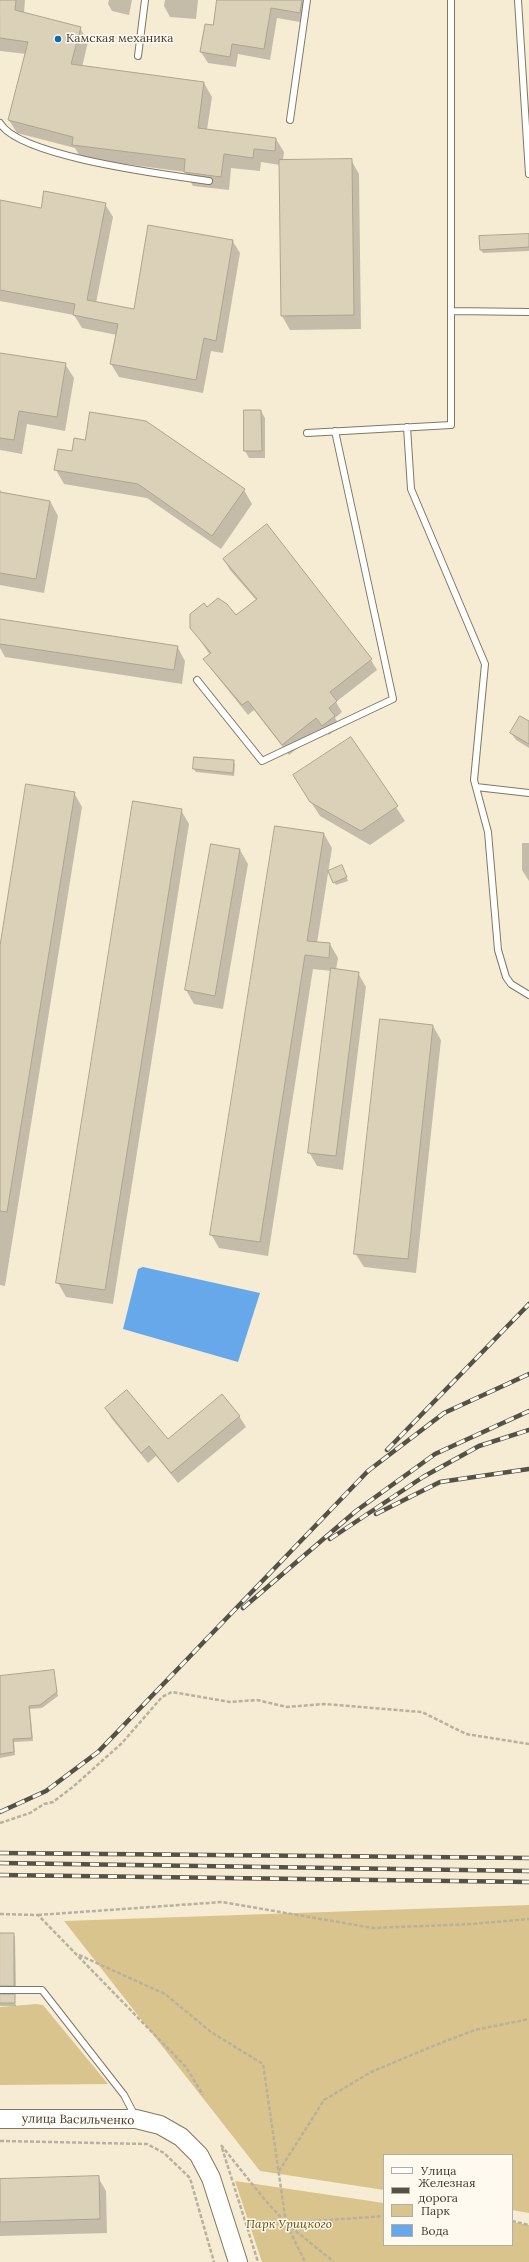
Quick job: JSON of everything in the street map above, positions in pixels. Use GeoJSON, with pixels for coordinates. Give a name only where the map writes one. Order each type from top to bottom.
{"type":"FeatureCollection","features":[{"type":"Feature","properties":{"kind":"main road","name":"улица Васильченко"},"geometry":{"type":"LineString","coordinates":[[0,2119],[136,2120],[160,2125],[180,2137],[199,2155],[211,2178],[238,2262]]}},
{"type":"Feature","properties":{"kind":"lane"},"geometry":{"type":"LineString","coordinates":[[138,56],[145,0]]}},
{"type":"Feature","properties":{"kind":"lane"},"geometry":{"type":"LineString","coordinates":[[290,120],[308,0]]}},
{"type":"Feature","properties":{"kind":"lane"},"geometry":{"type":"LineString","coordinates":[[307,433],[451,425],[451,0]]}},
{"type":"Feature","properties":{"kind":"lane"},"geometry":{"type":"LineString","coordinates":[[518,0],[529,174]]}},
{"type":"Feature","properties":{"kind":"lane"},"geometry":{"type":"LineString","coordinates":[[0,124],[3,128],[28,143],[88,161],[209,181]]}},
{"type":"Feature","properties":{"kind":"lane"},"geometry":{"type":"LineString","coordinates":[[452,312],[529,312]]}},
{"type":"Feature","properties":{"kind":"lane"},"geometry":{"type":"LineString","coordinates":[[407,428],[412,489],[485,664],[474,780],[488,832],[498,950],[506,977],[511,984],[529,995]]}},
{"type":"Feature","properties":{"kind":"lane"},"geometry":{"type":"LineString","coordinates":[[197,680],[262,761],[393,699],[336,431]]}},
{"type":"Feature","properties":{"kind":"lane"},"geometry":{"type":"LineString","coordinates":[[476,787],[529,793]]}},
{"type":"Feature","properties":{"kind":"lane"},"geometry":{"type":"LineString","coordinates":[[0,1990],[42,1990],[124,2095],[136,2120]]}},
{"type":"Feature","properties":{"kind":"path"},"geometry":{"type":"LineString","coordinates":[[0,1823],[30,1813],[44,1804],[53,1802],[74,1786],[122,1743],[162,1697],[172,1692],[218,1700],[257,1700],[287,1706],[324,1704],[422,1712],[466,1734],[529,1744]]}},
{"type":"Feature","properties":{"kind":"path"},"geometry":{"type":"LineString","coordinates":[[0,1914],[38,1915],[222,1902],[373,1928],[529,1919]]}},
{"type":"Feature","properties":{"kind":"path"},"geometry":{"type":"LineString","coordinates":[[38,1915],[80,1955],[186,2067],[203,2095]]}},
{"type":"Feature","properties":{"kind":"path"},"geometry":{"type":"LineString","coordinates":[[80,1955],[165,1994],[211,2032],[263,2064],[286,2223],[305,2262]]}},
{"type":"Feature","properties":{"kind":"path"},"geometry":{"type":"LineString","coordinates":[[278,2171],[324,2100],[371,2072],[438,2044],[475,2030],[529,2019]]}},
{"type":"Feature","properties":{"kind":"path"},"geometry":{"type":"LineString","coordinates":[[0,2141],[147,2144],[164,2153],[190,2178],[214,2262]]}},
{"type":"Feature","properties":{"kind":"path"},"geometry":{"type":"LineString","coordinates":[[258,2262],[221,2145],[265,2200],[286,2223],[334,2262]]}},
{"type":"Feature","properties":{"kind":"path"},"geometry":{"type":"LineString","coordinates":[[286,2223],[383,2216]]}},
{"type":"Feature","properties":{"kind":"path"},"geometry":{"type":"LineString","coordinates":[[513,2221],[529,2224]]}},
{"type":"Feature","properties":{"kind":"green space"},"geometry":{"type":"Polygon","coordinates":[[[529,1905],[529,2213],[513,2210],[513,2154],[383,2154],[383,2190],[260,2171],[64,1921],[529,1905]]]}},
{"type":"Feature","properties":{"kind":"green space"},"geometry":{"type":"Polygon","coordinates":[[[36,2004],[43,2005],[108,2084],[0,2085],[0,2007],[36,2004]]]}},
{"type":"Feature","properties":{"kind":"green space","name":"Парк Урицкого"},"geometry":{"type":"Polygon","coordinates":[[[235,2181],[383,2203],[383,2246],[513,2246],[513,2222],[529,2225],[529,2262],[262,2262],[235,2181]]]}},
{"type":"Feature","properties":{"kind":"water"},"geometry":{"type":"Polygon","coordinates":[[[143,1267],[260,1293],[238,1362],[123,1329],[138,1269],[143,1267]]]}},
{"type":"Feature","properties":{"kind":"building"},"geometry":{"type":"Polygon","coordinates":[[[0,0],[16,0],[15,10],[81,27],[71,64],[204,82],[198,128],[276,138],[275,151],[254,149],[253,158],[224,154],[221,177],[184,172],[185,159],[72,145],[73,137],[8,120],[28,42],[0,38],[0,0]]]}},
{"type":"Feature","properties":{"kind":"building"},"geometry":{"type":"Polygon","coordinates":[[[217,0],[302,0],[300,13],[271,8],[264,49],[232,44],[230,57],[200,52],[205,24],[213,25],[217,0]]]}},
{"type":"Feature","properties":{"kind":"building"},"geometry":{"type":"Polygon","coordinates":[[[352,159],[354,315],[281,316],[279,160],[352,159]]]}},
{"type":"Feature","properties":{"kind":"building"},"geometry":{"type":"Polygon","coordinates":[[[44,191],[106,203],[87,300],[134,309],[148,225],[233,240],[216,341],[204,338],[196,380],[110,364],[118,324],[73,315],[75,304],[0,290],[0,200],[41,208],[44,191]]]}},
{"type":"Feature","properties":{"kind":"building"},"geometry":{"type":"Polygon","coordinates":[[[529,234],[529,247],[480,250],[479,236],[529,234]]]}},
{"type":"Feature","properties":{"kind":"building"},"geometry":{"type":"Polygon","coordinates":[[[0,353],[66,363],[57,417],[19,411],[14,440],[0,438],[0,353]]]}},
{"type":"Feature","properties":{"kind":"building"},"geometry":{"type":"Polygon","coordinates":[[[244,410],[261,410],[262,451],[244,451],[244,410]]]}},
{"type":"Feature","properties":{"kind":"building"},"geometry":{"type":"Polygon","coordinates":[[[90,412],[146,421],[245,489],[212,536],[138,484],[54,470],[58,449],[72,451],[74,438],[85,440],[90,412]]]}},
{"type":"Feature","properties":{"kind":"building"},"geometry":{"type":"Polygon","coordinates":[[[0,492],[50,501],[36,579],[0,573],[0,492]]]}},
{"type":"Feature","properties":{"kind":"building"},"geometry":{"type":"Polygon","coordinates":[[[267,524],[372,659],[330,692],[337,701],[329,708],[335,716],[322,726],[316,718],[282,745],[248,701],[242,705],[203,659],[211,653],[190,628],[190,614],[204,603],[207,607],[218,598],[227,604],[236,615],[257,599],[223,559],[267,524]]]}},
{"type":"Feature","properties":{"kind":"building"},"geometry":{"type":"Polygon","coordinates":[[[0,619],[178,646],[174,670],[0,644],[0,619]]]}},
{"type":"Feature","properties":{"kind":"building"},"geometry":{"type":"Polygon","coordinates":[[[520,716],[529,721],[529,744],[510,733],[520,716]]]}},
{"type":"Feature","properties":{"kind":"building"},"geometry":{"type":"Polygon","coordinates":[[[351,737],[398,806],[361,831],[310,802],[293,775],[351,737]]]}},
{"type":"Feature","properties":{"kind":"building"},"geometry":{"type":"Polygon","coordinates":[[[194,757],[234,760],[233,773],[193,769],[194,757]]]}},
{"type":"Feature","properties":{"kind":"building"},"geometry":{"type":"Polygon","coordinates":[[[26,784],[75,792],[7,1212],[0,1211],[0,946],[26,784]]]}},
{"type":"Feature","properties":{"kind":"building"},"geometry":{"type":"Polygon","coordinates":[[[133,801],[182,809],[105,1290],[56,1283],[133,801]]]}},
{"type":"Feature","properties":{"kind":"building"},"geometry":{"type":"Polygon","coordinates":[[[275,826],[324,833],[307,941],[330,943],[329,958],[305,955],[260,1242],[210,1235],[275,826]]]}},
{"type":"Feature","properties":{"kind":"building"},"geometry":{"type":"Polygon","coordinates":[[[211,844],[240,849],[215,996],[185,990],[211,844]]]}},
{"type":"Feature","properties":{"kind":"building"},"geometry":{"type":"Polygon","coordinates":[[[342,865],[347,877],[333,883],[328,871],[342,865]]]}},
{"type":"Feature","properties":{"kind":"building"},"geometry":{"type":"Polygon","coordinates":[[[331,968],[359,972],[336,1156],[308,1153],[331,968]]]}},
{"type":"Feature","properties":{"kind":"building"},"geometry":{"type":"Polygon","coordinates":[[[380,1019],[433,1025],[408,1259],[354,1254],[380,1019]]]}},
{"type":"Feature","properties":{"kind":"building"},"geometry":{"type":"Polygon","coordinates":[[[127,1390],[168,1439],[222,1394],[240,1416],[171,1473],[149,1446],[141,1453],[105,1408],[127,1390]]]}},
{"type":"Feature","properties":{"kind":"building"},"geometry":{"type":"Polygon","coordinates":[[[54,1670],[57,1692],[40,1705],[29,1706],[32,1738],[13,1739],[14,1752],[0,1754],[0,1676],[54,1670]]]}},
{"type":"Feature","properties":{"kind":"building"},"geometry":{"type":"Polygon","coordinates":[[[0,1933],[14,1933],[14,1986],[0,1986],[0,1933]]]}},
{"type":"Feature","properties":{"kind":"building"},"geometry":{"type":"Polygon","coordinates":[[[0,1994],[15,1994],[15,2003],[0,2003],[0,1994]]]}},
{"type":"Feature","properties":{"kind":"building"},"geometry":{"type":"Polygon","coordinates":[[[99,2176],[100,2219],[0,2222],[0,2179],[99,2176]]]}},
{"type":"Feature","properties":{"kind":"railway"},"geometry":{"type":"LineString","coordinates":[[387,1450],[529,1304]]}},
{"type":"Feature","properties":{"kind":"railway"},"geometry":{"type":"LineString","coordinates":[[0,1812],[46,1791],[98,1752],[368,1471],[444,1413],[529,1374]]}},
{"type":"Feature","properties":{"kind":"railway"},"geometry":{"type":"LineString","coordinates":[[243,1608],[356,1511],[435,1454],[529,1411]]}},
{"type":"Feature","properties":{"kind":"railway"},"geometry":{"type":"LineString","coordinates":[[330,1539],[423,1477],[479,1446],[529,1430]]}},
{"type":"Feature","properties":{"kind":"railway"},"geometry":{"type":"LineString","coordinates":[[376,1514],[440,1482],[529,1469]]}},
{"type":"Feature","properties":{"kind":"railway"},"geometry":{"type":"LineString","coordinates":[[0,1853],[529,1858]]}},
{"type":"Feature","properties":{"kind":"railway"},"geometry":{"type":"LineString","coordinates":[[0,1863],[529,1871]]}},
{"type":"Feature","properties":{"kind":"railway"},"geometry":{"type":"LineString","coordinates":[[0,1875],[529,1882]]}},
{"type":"Feature","properties":{"kind":"place","name":"Камская механика"},"geometry":{"type":"Point","coordinates":[58,39]}}]}
